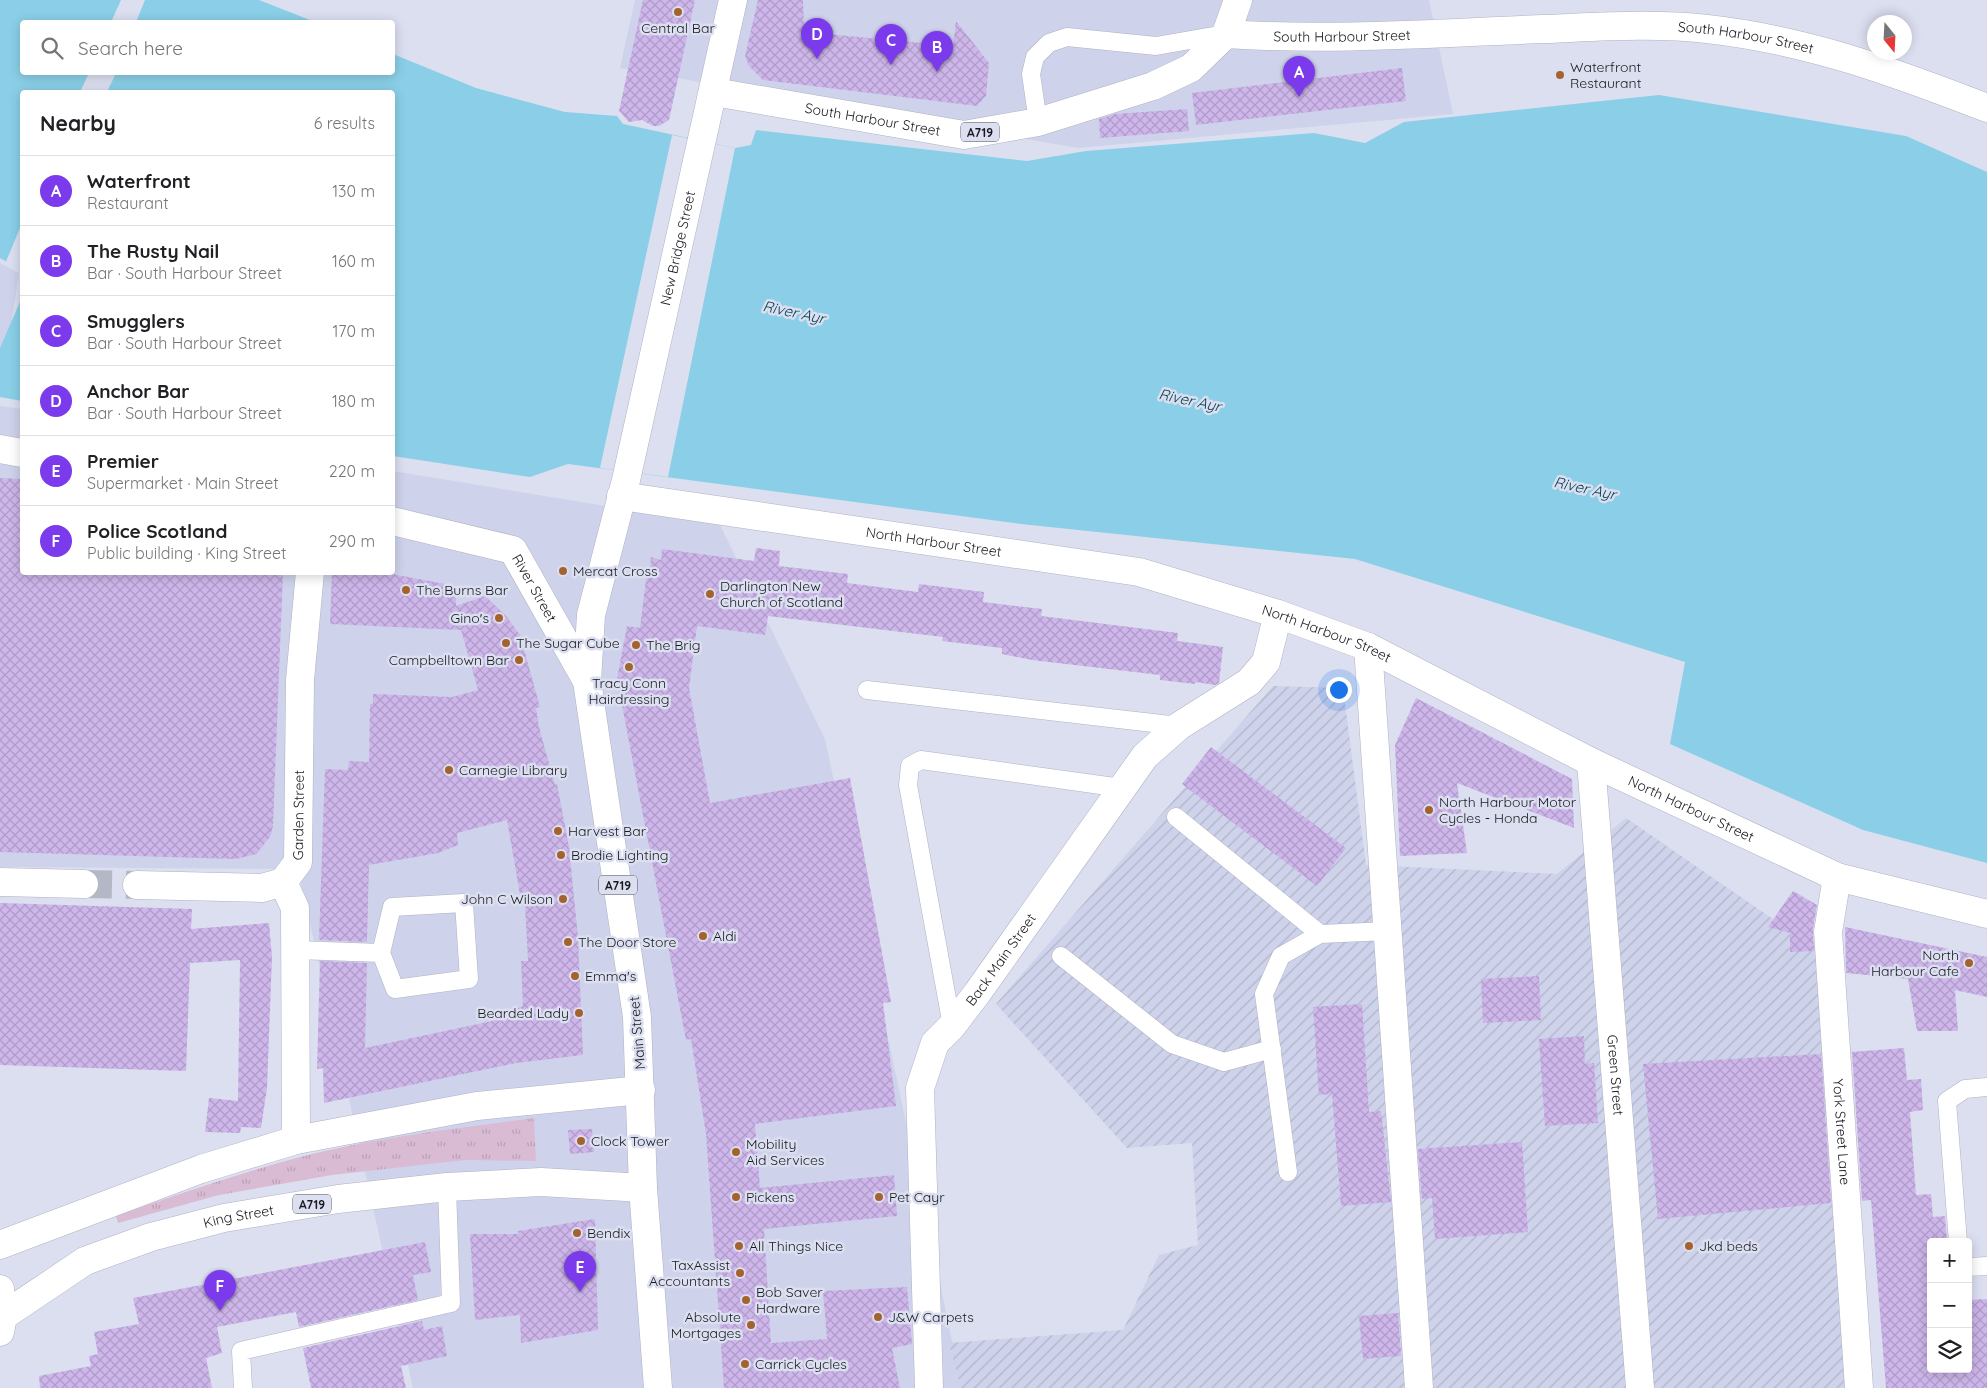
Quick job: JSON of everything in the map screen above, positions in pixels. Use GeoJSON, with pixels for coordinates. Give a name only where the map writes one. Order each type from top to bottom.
{"type":"FeatureCollection","features":[{"type":"Feature","properties":{"kind":"street","name":"New Bridge Street"},"geometry":{"type":"LineString","coordinates":[[624,488],[714,92],[733,0]]}},
{"type":"Feature","properties":{"kind":"street","name":"A719"},"geometry":{"type":"LineString","coordinates":[[1226,34],[1238,0]]}},
{"type":"Feature","properties":{"kind":"street","name":"South Harbour Street"},"geometry":{"type":"LineString","coordinates":[[714,92],[964,135],[1038,122],[1154,86],[1191,68],[1226,34],[1283,38],[1615,26],[1706,29],[1798,44],[1887,69],[1987,108]]}},
{"type":"Feature","properties":{"kind":"street"},"geometry":{"type":"LineString","coordinates":[[0,449],[20,453]]}},
{"type":"Feature","properties":{"kind":"street","name":"A719"},"geometry":{"type":"LineString","coordinates":[[587,681],[591,615],[624,488]]}},
{"type":"Feature","properties":{"kind":"street","name":"North Harbour Street"},"geometry":{"type":"LineString","coordinates":[[624,488],[1140,572],[1278,614],[1368,647],[1591,762],[1837,877],[1987,914]]}},
{"type":"Feature","properties":{"kind":"street","name":"River Street"},"geometry":{"type":"LineString","coordinates":[[395,522],[514,550],[587,681]]}},
{"type":"Feature","properties":{"kind":"street","name":"Garden Street"},"geometry":{"type":"LineString","coordinates":[[284,882],[298,862],[300,680],[310,575]]}},
{"type":"Feature","properties":{"kind":"street","name":"Back Main Street"},"geometry":{"type":"LineString","coordinates":[[929,1388],[920,1088],[935,1043],[952,1026],[978,992],[1145,756],[1179,726],[1249,682],[1266,662],[1278,614]]}},
{"type":"Feature","properties":{"kind":"street"},"geometry":{"type":"LineString","coordinates":[[1368,647],[1419,1388]]}},
{"type":"Feature","properties":{"kind":"street","name":"Main Street"},"geometry":{"type":"LineString","coordinates":[[587,681],[637,1017],[643,1188],[658,1388]]}},
{"type":"Feature","properties":{"kind":"street","name":"Green Street"},"geometry":{"type":"LineString","coordinates":[[1591,762],[1640,1388]]}},
{"type":"Feature","properties":{"kind":"street","name":"York Street Lane"},"geometry":{"type":"LineString","coordinates":[[1837,877],[1828,932],[1859,1388]]}},
{"type":"Feature","properties":{"kind":"street"},"geometry":{"type":"LineString","coordinates":[[0,882],[84,884]]}},
{"type":"Feature","properties":{"kind":"street"},"geometry":{"type":"LineString","coordinates":[[137,885],[262,888],[284,882],[295,908],[296,1140]]}},
{"type":"Feature","properties":{"kind":"street"},"geometry":{"type":"LineString","coordinates":[[0,1245],[201,1169],[296,1140],[477,1106],[641,1090]]}},
{"type":"Feature","properties":{"kind":"street","name":"King Street"},"geometry":{"type":"LineString","coordinates":[[2,1324],[85,1261],[151,1237],[224,1218],[338,1200],[447,1187],[540,1182],[643,1188]]}},
{"type":"Feature","properties":{"kind":"street","name":"King Street"},"geometry":{"type":"LineString","coordinates":[[0,1289],[2,1324]]}},
{"type":"Feature","properties":{"kind":"lane"},"geometry":{"type":"LineString","coordinates":[[1038,122],[1031,74],[1035,57],[1049,43],[1067,37],[1156,46],[1226,34]]}},
{"type":"Feature","properties":{"kind":"lane"},"geometry":{"type":"LineString","coordinates":[[867,690],[1179,726]]}},
{"type":"Feature","properties":{"kind":"lane"},"geometry":{"type":"LineString","coordinates":[[952,1026],[908,785],[910,766],[921,760],[1122,788]]}},
{"type":"Feature","properties":{"kind":"lane"},"geometry":{"type":"LineString","coordinates":[[1176,817],[1320,934]]}},
{"type":"Feature","properties":{"kind":"lane"},"geometry":{"type":"LineString","coordinates":[[464,903],[469,979],[395,989],[380,952],[392,907],[464,903]]}},
{"type":"Feature","properties":{"kind":"lane"},"geometry":{"type":"LineString","coordinates":[[1288,1172],[1264,994],[1281,956],[1320,934],[1388,931]]}},
{"type":"Feature","properties":{"kind":"lane"},"geometry":{"type":"LineString","coordinates":[[296,950],[380,952]]}},
{"type":"Feature","properties":{"kind":"lane"},"geometry":{"type":"LineString","coordinates":[[1061,956],[1172,1044],[1224,1062],[1272,1050]]}},
{"type":"Feature","properties":{"kind":"lane"},"geometry":{"type":"LineString","coordinates":[[1958,1238],[1947,1101],[1965,1089],[1987,1087]]}},
{"type":"Feature","properties":{"kind":"lane"},"geometry":{"type":"LineString","coordinates":[[243,1388],[241,1351],[451,1302],[447,1187]]}},
{"type":"Feature","properties":{"kind":"lane"},"geometry":{"type":"LineString","coordinates":[[1972,1267],[1987,1266]]}},
{"type":"Feature","properties":{"kind":"shaded area"},"geometry":{"type":"Polygon","coordinates":[[[635,0],[1429,0],[1453,114],[1078,148],[620,68],[635,0]]]}},
{"type":"Feature","properties":{"kind":"shaded area"},"geometry":{"type":"Polygon","coordinates":[[[0,263],[19,273],[0,398],[0,263]]]}},
{"type":"Feature","properties":{"kind":"shaded area"},"geometry":{"type":"Polygon","coordinates":[[[0,406],[20,409],[20,575],[395,575],[395,471],[720,525],[825,739],[962,1388],[413,1388],[298,869],[0,867],[0,406]]]}},
{"type":"Feature","properties":{"kind":"shaded area"},"geometry":{"type":"Polygon","coordinates":[[[1273,686],[1343,688],[1366,865],[1557,874],[1626,818],[1819,951],[1846,1388],[961,1388],[949,1343],[1123,1330],[1159,1255],[1198,1245],[1192,1143],[1127,1148],[996,1004],[1273,686]]]}},
{"type":"Feature","properties":{"kind":"green space"},"geometry":{"type":"Polygon","coordinates":[[[534,1118],[536,1161],[465,1160],[332,1175],[219,1195],[118,1223],[116,1216],[240,1174],[316,1153],[397,1137],[534,1118]]]}},
{"type":"Feature","properties":{"kind":"water","name":"River Ayr"},"geometry":{"type":"Polygon","coordinates":[[[0,0],[259,0],[310,20],[20,20],[20,75],[395,75],[395,55],[476,88],[565,112],[617,116],[623,124],[735,148],[751,145],[756,130],[1027,161],[1086,151],[1314,133],[1365,143],[1404,122],[1659,95],[1906,136],[1987,172],[1987,863],[1863,830],[1670,744],[1685,662],[1355,559],[1021,524],[568,464],[530,477],[395,456],[395,90],[20,90],[20,270],[0,258],[0,0]]]}},
{"type":"Feature","properties":{"kind":"water"},"geometry":{"type":"Polygon","coordinates":[[[20,302],[20,401],[0,397],[0,348],[20,302]]]}},
{"type":"Feature","properties":{"kind":"pier"},"geometry":{"type":"Polygon","coordinates":[[[121,0],[145,0],[137,20],[112,20],[121,0]]]}},
{"type":"Feature","properties":{"kind":"pier"},"geometry":{"type":"Polygon","coordinates":[[[88,75],[115,75],[108,90],[81,90],[88,75]]]}},
{"type":"Feature","properties":{"kind":"pier"},"geometry":{"type":"Polygon","coordinates":[[[672,135],[735,148],[668,477],[600,468],[672,135]]]}},
{"type":"Feature","properties":{"kind":"pier"},"geometry":{"type":"Polygon","coordinates":[[[20,228],[20,272],[5,264],[20,228]]]}},
{"type":"Feature","properties":{"kind":"building"},"geometry":{"type":"Polygon","coordinates":[[[643,0],[695,0],[669,120],[659,126],[653,126],[642,120],[629,122],[619,111],[643,0]]]}},
{"type":"Feature","properties":{"kind":"building"},"geometry":{"type":"Polygon","coordinates":[[[758,0],[803,0],[804,31],[806,32],[953,46],[956,21],[989,63],[986,96],[977,106],[763,80],[749,66],[745,56],[758,0]]]}},
{"type":"Feature","properties":{"kind":"building"},"geometry":{"type":"Polygon","coordinates":[[[1402,68],[1406,101],[1196,125],[1192,93],[1402,68]]]}},
{"type":"Feature","properties":{"kind":"building"},"geometry":{"type":"Polygon","coordinates":[[[1187,109],[1189,131],[1100,138],[1099,119],[1115,114],[1187,109]]]}},
{"type":"Feature","properties":{"kind":"building"},"geometry":{"type":"Polygon","coordinates":[[[0,478],[20,479],[20,575],[283,575],[273,826],[270,837],[256,854],[236,859],[0,852],[0,478]]]}},
{"type":"Feature","properties":{"kind":"building"},"geometry":{"type":"Polygon","coordinates":[[[756,548],[780,551],[779,566],[848,574],[847,583],[918,592],[919,584],[984,592],[983,602],[1042,609],[1041,616],[1178,633],[1177,641],[1223,647],[1219,683],[1215,685],[1160,680],[1160,675],[1032,660],[1002,654],[1002,648],[942,641],[943,637],[768,616],[765,635],[697,626],[689,688],[710,803],[850,778],[891,1002],[883,1003],[896,1106],[755,1124],[760,1188],[894,1175],[897,1216],[764,1229],[771,1343],[827,1339],[823,1291],[907,1287],[912,1344],[892,1348],[900,1388],[724,1388],[706,1134],[691,1039],[686,1040],[617,679],[627,626],[640,628],[647,571],[650,571],[651,557],[661,560],[662,549],[754,561],[756,548]]]}},
{"type":"Feature","properties":{"kind":"building"},"geometry":{"type":"Polygon","coordinates":[[[332,575],[395,575],[456,586],[456,606],[485,596],[507,617],[520,635],[540,707],[536,708],[539,727],[555,785],[557,784],[569,847],[578,937],[583,1055],[516,1063],[324,1103],[323,1068],[317,1069],[320,961],[367,963],[365,1048],[516,1016],[515,1009],[523,1006],[521,961],[528,961],[525,905],[522,906],[507,820],[457,833],[458,845],[438,853],[369,865],[367,942],[320,940],[325,769],[348,770],[349,761],[369,762],[370,704],[373,704],[373,694],[452,697],[478,690],[461,630],[330,624],[332,575]]]}},
{"type":"Feature","properties":{"kind":"building"},"geometry":{"type":"Polygon","coordinates":[[[1416,698],[1572,779],[1574,828],[1457,783],[1467,853],[1400,856],[1395,745],[1416,698]]]}},
{"type":"Feature","properties":{"kind":"building"},"geometry":{"type":"Polygon","coordinates":[[[1211,747],[1346,848],[1317,886],[1182,784],[1211,747]]]}},
{"type":"Feature","properties":{"kind":"building"},"geometry":{"type":"Polygon","coordinates":[[[1793,891],[1817,905],[1813,929],[1814,951],[1790,952],[1790,933],[1768,927],[1793,891]]]}},
{"type":"Feature","properties":{"kind":"building"},"geometry":{"type":"Polygon","coordinates":[[[0,903],[192,909],[191,929],[269,923],[272,957],[267,1088],[261,1128],[241,1127],[240,1133],[205,1132],[209,1098],[238,1101],[240,960],[190,963],[186,1071],[0,1065],[0,903]]]}},
{"type":"Feature","properties":{"kind":"building"},"geometry":{"type":"Polygon","coordinates":[[[1845,927],[1987,957],[1987,997],[1955,990],[1958,1031],[1917,1031],[1908,979],[1846,973],[1845,927]]]}},
{"type":"Feature","properties":{"kind":"building"},"geometry":{"type":"Polygon","coordinates":[[[1539,976],[1541,1020],[1483,1023],[1481,979],[1539,976]]]}},
{"type":"Feature","properties":{"kind":"building"},"geometry":{"type":"Polygon","coordinates":[[[1362,1004],[1369,1112],[1381,1111],[1391,1202],[1341,1206],[1332,1094],[1319,1095],[1313,1007],[1362,1004]]]}},
{"type":"Feature","properties":{"kind":"building"},"geometry":{"type":"Polygon","coordinates":[[[1584,1036],[1585,1064],[1594,1063],[1598,1123],[1545,1126],[1539,1039],[1584,1036]]]}},
{"type":"Feature","properties":{"kind":"building"},"geometry":{"type":"Polygon","coordinates":[[[1904,1048],[1907,1080],[1921,1079],[1923,1110],[1910,1112],[1916,1195],[1931,1194],[1933,1217],[1945,1216],[1947,1238],[1927,1238],[1927,1373],[1972,1373],[1972,1300],[1987,1299],[1987,1388],[1886,1388],[1871,1200],[1862,1201],[1852,1052],[1904,1048]]]}},
{"type":"Feature","properties":{"kind":"building"},"geometry":{"type":"Polygon","coordinates":[[[1821,1054],[1831,1203],[1658,1219],[1643,1064],[1821,1054]]]}},
{"type":"Feature","properties":{"kind":"building","name":"Clock Tower"},"geometry":{"type":"Polygon","coordinates":[[[592,1129],[594,1152],[570,1154],[568,1130],[592,1129]]]}},
{"type":"Feature","properties":{"kind":"building"},"geometry":{"type":"Polygon","coordinates":[[[1522,1142],[1528,1232],[1435,1239],[1432,1198],[1422,1199],[1418,1149],[1522,1142]]]}},
{"type":"Feature","properties":{"kind":"building"},"geometry":{"type":"Polygon","coordinates":[[[595,1219],[598,1330],[521,1343],[520,1315],[475,1320],[470,1234],[518,1234],[518,1231],[595,1219]]]}},
{"type":"Feature","properties":{"kind":"building"},"geometry":{"type":"Polygon","coordinates":[[[425,1242],[431,1272],[413,1275],[418,1300],[299,1327],[296,1312],[217,1327],[222,1353],[206,1358],[212,1388],[40,1388],[39,1376],[91,1366],[89,1356],[98,1354],[94,1332],[139,1324],[133,1298],[425,1242]]]}},
{"type":"Feature","properties":{"kind":"building"},"geometry":{"type":"Polygon","coordinates":[[[1398,1313],[1401,1356],[1363,1359],[1359,1316],[1398,1313]]]}},
{"type":"Feature","properties":{"kind":"building"},"geometry":{"type":"Polygon","coordinates":[[[422,1321],[424,1330],[442,1326],[447,1356],[401,1366],[406,1388],[311,1388],[303,1348],[422,1321]]]}},
{"type":"Feature","properties":{"kind":"tunnel"},"geometry":{"type":"LineString","coordinates":[[84,884],[137,885]]}},
{"type":"Feature","properties":{"kind":"place","name":"Central Bar"},"geometry":{"type":"Point","coordinates":[678,12]}},
{"type":"Feature","properties":{"kind":"place","name":"Anchor Bar"},"geometry":{"type":"Point","coordinates":[817,59]}},
{"type":"Feature","properties":{"kind":"place","name":"Smugglers"},"geometry":{"type":"Point","coordinates":[891,65]}},
{"type":"Feature","properties":{"kind":"place","name":"The Rusty Nail"},"geometry":{"type":"Point","coordinates":[937,72]}},
{"type":"Feature","properties":{"kind":"place","name":"Waterfront Restaurant"},"geometry":{"type":"Point","coordinates":[1560,75]}},
{"type":"Feature","properties":{"kind":"place","name":"Waterfront"},"geometry":{"type":"Point","coordinates":[1299,97]}},
{"type":"Feature","properties":{"kind":"place","name":"Mercat Cross"},"geometry":{"type":"Point","coordinates":[563,571]}},
{"type":"Feature","properties":{"kind":"place","name":"The Burns Bar"},"geometry":{"type":"Point","coordinates":[406,590]}},
{"type":"Feature","properties":{"kind":"place","name":"Darlington New Church of Scotland"},"geometry":{"type":"Point","coordinates":[710,594]}},
{"type":"Feature","properties":{"kind":"place","name":"Gino's"},"geometry":{"type":"Point","coordinates":[499,618]}},
{"type":"Feature","properties":{"kind":"place","name":"The Sugar Cube"},"geometry":{"type":"Point","coordinates":[506,643]}},
{"type":"Feature","properties":{"kind":"place","name":"The Brig"},"geometry":{"type":"Point","coordinates":[636,645]}},
{"type":"Feature","properties":{"kind":"place","name":"Campbelltown Bar"},"geometry":{"type":"Point","coordinates":[519,660]}},
{"type":"Feature","properties":{"kind":"place","name":"Tracy Conn Hairdressing"},"geometry":{"type":"Point","coordinates":[629,667]}},
{"type":"Feature","properties":{"kind":"place","name":"Carnegie Library"},"geometry":{"type":"Point","coordinates":[449,770]}},
{"type":"Feature","properties":{"kind":"place","name":"North Harbour Motor Cycles - Honda"},"geometry":{"type":"Point","coordinates":[1429,810]}},
{"type":"Feature","properties":{"kind":"place","name":"Harvest Bar"},"geometry":{"type":"Point","coordinates":[558,831]}},
{"type":"Feature","properties":{"kind":"place","name":"Brodie Lighting"},"geometry":{"type":"Point","coordinates":[561,855]}},
{"type":"Feature","properties":{"kind":"place","name":"John C Wilson"},"geometry":{"type":"Point","coordinates":[563,899]}},
{"type":"Feature","properties":{"kind":"place","name":"Aldi"},"geometry":{"type":"Point","coordinates":[703,936]}},
{"type":"Feature","properties":{"kind":"place","name":"The Door Store"},"geometry":{"type":"Point","coordinates":[568,942]}},
{"type":"Feature","properties":{"kind":"place","name":"North Harbour Cafe"},"geometry":{"type":"Point","coordinates":[1969,963]}},
{"type":"Feature","properties":{"kind":"place","name":"Emma's"},"geometry":{"type":"Point","coordinates":[575,976]}},
{"type":"Feature","properties":{"kind":"place","name":"Bearded Lady"},"geometry":{"type":"Point","coordinates":[579,1013]}},
{"type":"Feature","properties":{"kind":"place","name":"Clock Tower"},"geometry":{"type":"Point","coordinates":[581,1141]}},
{"type":"Feature","properties":{"kind":"place","name":"Mobility Aid Services"},"geometry":{"type":"Point","coordinates":[736,1152]}},
{"type":"Feature","properties":{"kind":"place","name":"Pickens"},"geometry":{"type":"Point","coordinates":[736,1197]}},
{"type":"Feature","properties":{"kind":"place","name":"Pet Cayr"},"geometry":{"type":"Point","coordinates":[879,1197]}},
{"type":"Feature","properties":{"kind":"place","name":"Bendix"},"geometry":{"type":"Point","coordinates":[577,1233]}},
{"type":"Feature","properties":{"kind":"place","name":"All Things Nice"},"geometry":{"type":"Point","coordinates":[739,1246]}},
{"type":"Feature","properties":{"kind":"place","name":"Jkd beds"},"geometry":{"type":"Point","coordinates":[1689,1246]}},
{"type":"Feature","properties":{"kind":"place","name":"TaxAssist Accountants"},"geometry":{"type":"Point","coordinates":[740,1273]}},
{"type":"Feature","properties":{"kind":"place","name":"Premier"},"geometry":{"type":"Point","coordinates":[580,1292]}},
{"type":"Feature","properties":{"kind":"place","name":"Bob Saver Hardware"},"geometry":{"type":"Point","coordinates":[746,1300]}},
{"type":"Feature","properties":{"kind":"place","name":"Police Scotland"},"geometry":{"type":"Point","coordinates":[220,1311]}},
{"type":"Feature","properties":{"kind":"place","name":"J&W Carpets"},"geometry":{"type":"Point","coordinates":[878,1317]}},
{"type":"Feature","properties":{"kind":"place","name":"Absolute Mortgages"},"geometry":{"type":"Point","coordinates":[751,1325]}},
{"type":"Feature","properties":{"kind":"place","name":"Carrick Cycles"},"geometry":{"type":"Point","coordinates":[745,1364]}}]}
